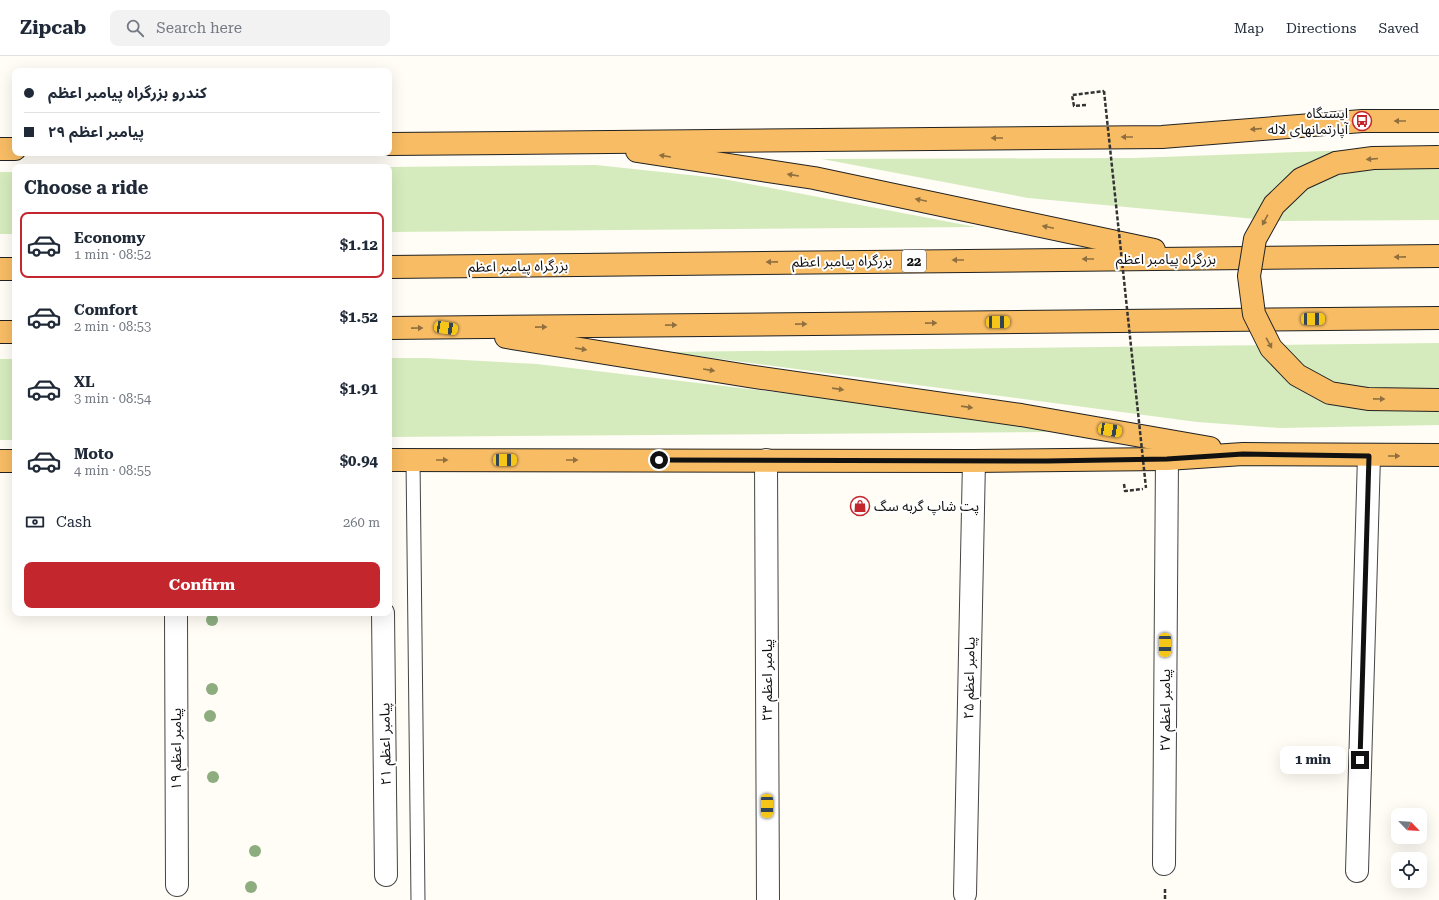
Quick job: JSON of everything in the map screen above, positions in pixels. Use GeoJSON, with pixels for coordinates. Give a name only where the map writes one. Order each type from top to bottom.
{"type":"FeatureCollection","features":[{"type":"Feature","properties":{"kind":"highway"},"geometry":{"type":"LineString","coordinates":[[392,144],[568,141],[1162,137],[1362,121],[1439,121]]}},
{"type":"Feature","properties":{"kind":"highway"},"geometry":{"type":"LineString","coordinates":[[568,141],[814,178],[1196,259]]}},
{"type":"Feature","properties":{"kind":"highway"},"geometry":{"type":"LineString","coordinates":[[0,149],[12,149]]}},
{"type":"Feature","properties":{"kind":"highway"},"geometry":{"type":"LineString","coordinates":[[1439,157],[1373,158],[1336,163],[1301,179],[1274,205],[1255,239],[1249,276],[1254,314],[1271,348],[1297,375],[1330,393],[1368,399],[1439,400]]}},
{"type":"Feature","properties":{"kind":"highway","name":"بزرگراه پیامبر اعظم"},"geometry":{"type":"LineString","coordinates":[[392,267],[1439,256]]}},
{"type":"Feature","properties":{"kind":"highway"},"geometry":{"type":"LineString","coordinates":[[0,269],[12,269]]}},
{"type":"Feature","properties":{"kind":"highway"},"geometry":{"type":"LineString","coordinates":[[392,328],[1439,318]]}},
{"type":"Feature","properties":{"kind":"highway"},"geometry":{"type":"LineString","coordinates":[[446,328],[748,376],[1021,415],[1243,454]]}},
{"type":"Feature","properties":{"kind":"highway"},"geometry":{"type":"LineString","coordinates":[[0,332],[12,332]]}},
{"type":"Feature","properties":{"kind":"highway"},"geometry":{"type":"LineString","coordinates":[[392,460],[974,461],[1167,459],[1243,454],[1369,456],[1439,455]]}},
{"type":"Feature","properties":{"kind":"highway"},"geometry":{"type":"LineString","coordinates":[[0,460],[12,460]]}},
{"type":"Feature","properties":{"kind":"street"},"geometry":{"type":"LineString","coordinates":[[1357,871],[1369,456]]}},
{"type":"Feature","properties":{"kind":"street","name":"پیامبر اعظم ۲۷"},"geometry":{"type":"LineString","coordinates":[[1164,864],[1167,459]]}},
{"type":"Feature","properties":{"kind":"street","name":"پیامبر اعظم ۲۳"},"geometry":{"type":"LineString","coordinates":[[766,460],[768,900]]}},
{"type":"Feature","properties":{"kind":"street","name":"پیامبر اعظم ۲۵"},"geometry":{"type":"LineString","coordinates":[[965,894],[974,461]]}},
{"type":"Feature","properties":{"kind":"street","name":"پیامبر اعظم ۱۹"},"geometry":{"type":"LineString","coordinates":[[176,616],[177,885]]}},
{"type":"Feature","properties":{"kind":"street","name":"پیامبر اعظم ۲۱"},"geometry":{"type":"LineString","coordinates":[[384,616],[386,875]]}},
{"type":"Feature","properties":{"kind":"lane"},"geometry":{"type":"LineString","coordinates":[[413,460],[418,900]]}},
{"type":"Feature","properties":{"kind":"path"},"geometry":{"type":"LineString","coordinates":[[1086,105],[1074,106],[1072,95],[1104,91],[1146,488]]}},
{"type":"Feature","properties":{"kind":"green space"},"geometry":{"type":"Polygon","coordinates":[[[1439,147],[1439,220],[1277,221],[1028,198],[822,159],[1134,158],[1439,147]]]}},
{"type":"Feature","properties":{"kind":"green space"},"geometry":{"type":"Polygon","coordinates":[[[596,165],[718,178],[976,227],[392,232],[392,167],[596,165]]]}},
{"type":"Feature","properties":{"kind":"green space"},"geometry":{"type":"Polygon","coordinates":[[[0,172],[12,172],[12,234],[0,234],[0,172]]]}},
{"type":"Feature","properties":{"kind":"green space"},"geometry":{"type":"Polygon","coordinates":[[[1439,343],[1439,425],[1280,428],[1197,422],[667,352],[1439,343]]]}},
{"type":"Feature","properties":{"kind":"green space"},"geometry":{"type":"Polygon","coordinates":[[[392,358],[426,358],[537,364],[969,415],[1049,432],[392,437],[392,358]]]}},
{"type":"Feature","properties":{"kind":"green space"},"geometry":{"type":"Polygon","coordinates":[[[0,359],[12,359],[12,440],[0,440],[0,359]]]}},
{"type":"Feature","properties":{"kind":"place","name":"ایستگاه آپارتمانهای لاله"},"geometry":{"type":"Point","coordinates":[1362,121]}},
{"type":"Feature","properties":{"kind":"place","name":"پت شاپ گربه سگ"},"geometry":{"type":"Point","coordinates":[860,506]}},
{"type":"Feature","properties":{"kind":"route"},"geometry":{"type":"LineString","coordinates":[[659,460],[1047,461],[1167,459],[1243,454],[1369,456],[1360,760]]}}]}
